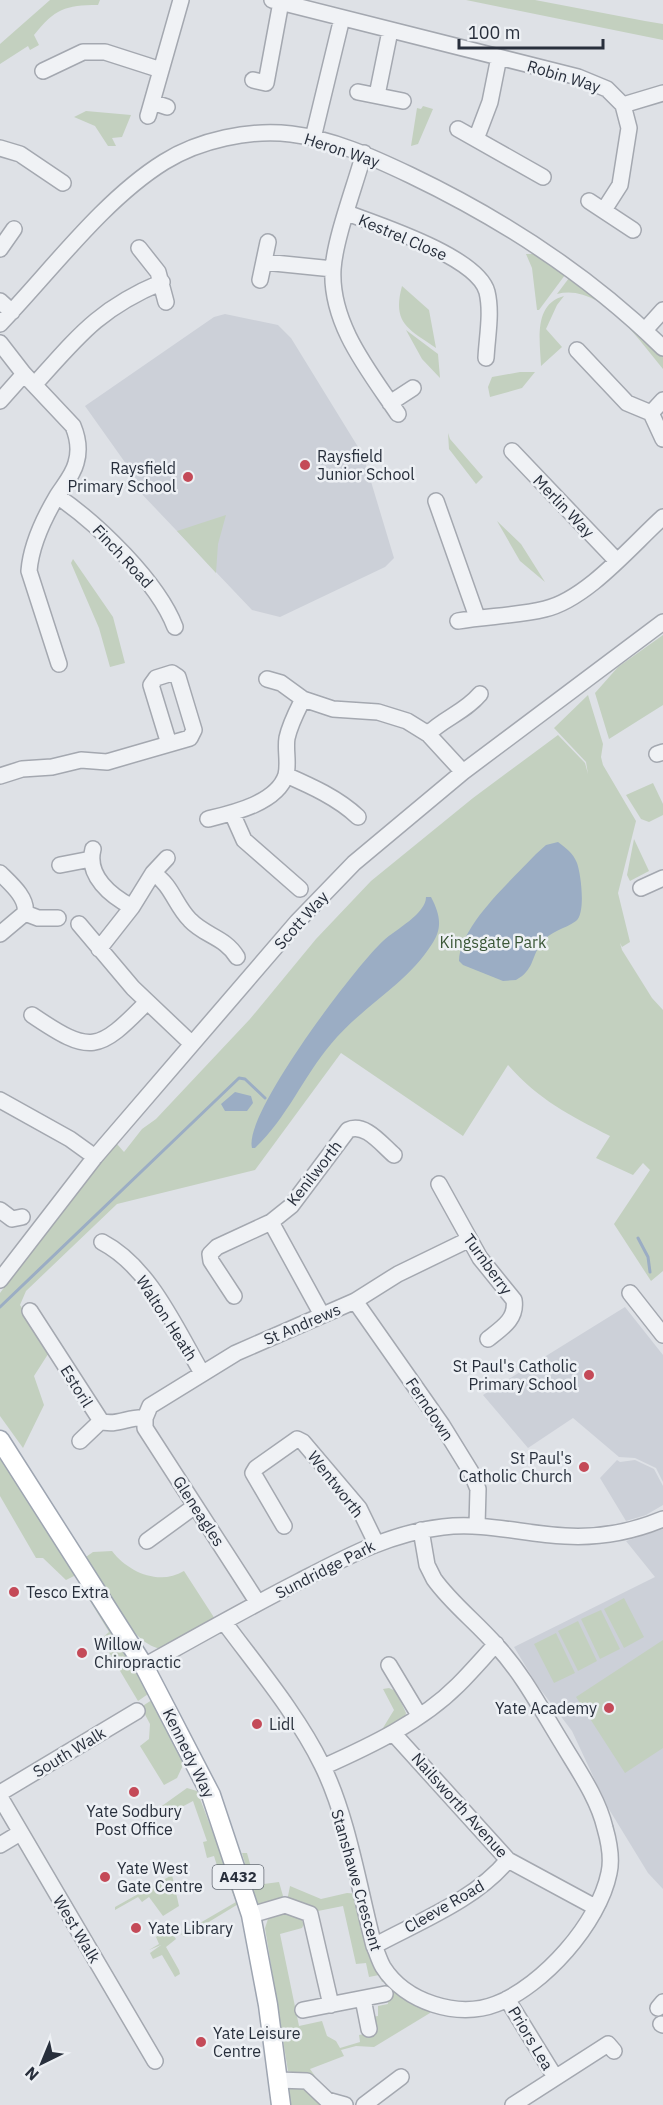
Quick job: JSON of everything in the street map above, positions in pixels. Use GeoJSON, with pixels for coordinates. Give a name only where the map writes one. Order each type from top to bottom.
{"type":"FeatureCollection","features":[{"type":"Feature","properties":{"kind":"main road","name":"Kennedy Way"},"geometry":{"type":"LineString","coordinates":[[0,1440],[144,1666],[211,1795],[251,1915],[268,2005],[281,2105]]}},
{"type":"Feature","properties":{"kind":"street"},"geometry":{"type":"LineString","coordinates":[[156,108],[161,70],[181,0]]}},
{"type":"Feature","properties":{"kind":"street","name":"Robin Way"},"geometry":{"type":"LineString","coordinates":[[266,83],[276,1],[578,77],[607,89],[623,105]]}},
{"type":"Feature","properties":{"kind":"street"},"geometry":{"type":"LineString","coordinates":[[313,138],[342,18]]}},
{"type":"Feature","properties":{"kind":"street"},"geometry":{"type":"LineString","coordinates":[[377,95],[390,31]]}},
{"type":"Feature","properties":{"kind":"street"},"geometry":{"type":"LineString","coordinates":[[53,72],[83,52],[105,52],[161,70]]}},
{"type":"Feature","properties":{"kind":"street"},"geometry":{"type":"LineString","coordinates":[[476,139],[490,102],[499,57]]}},
{"type":"Feature","properties":{"kind":"street"},"geometry":{"type":"LineString","coordinates":[[358,92],[403,101]]}},
{"type":"Feature","properties":{"kind":"street"},"geometry":{"type":"LineString","coordinates":[[604,210],[620,185],[629,128],[623,105],[663,93]]}},
{"type":"Feature","properties":{"kind":"street"},"geometry":{"type":"LineString","coordinates":[[458,129],[532,176]]}},
{"type":"Feature","properties":{"kind":"street","name":"Heron Way"},"geometry":{"type":"LineString","coordinates":[[0,324],[120,196],[165,161],[190,150],[245,134],[289,134],[313,138],[364,153],[525,236],[601,291],[663,348]]}},
{"type":"Feature","properties":{"kind":"street"},"geometry":{"type":"LineString","coordinates":[[0,148],[20,154],[60,175]]}},
{"type":"Feature","properties":{"kind":"street","name":"Kestrel Close"},"geometry":{"type":"LineString","coordinates":[[364,153],[333,269],[336,300],[352,346],[394,408],[413,388]]}},
{"type":"Feature","properties":{"kind":"street"},"geometry":{"type":"LineString","coordinates":[[589,201],[633,230]]}},
{"type":"Feature","properties":{"kind":"street","name":"Kestrel Close"},"geometry":{"type":"LineString","coordinates":[[347,213],[452,257],[473,273],[487,290],[489,307],[486,358]]}},
{"type":"Feature","properties":{"kind":"street"},"geometry":{"type":"LineString","coordinates":[[260,280],[268,243]]}},
{"type":"Feature","properties":{"kind":"street"},"geometry":{"type":"LineString","coordinates":[[139,248],[153,264],[162,282],[166,302]]}},
{"type":"Feature","properties":{"kind":"street"},"geometry":{"type":"LineString","coordinates":[[264,261],[333,269]]}},
{"type":"Feature","properties":{"kind":"street"},"geometry":{"type":"LineString","coordinates":[[0,401],[30,379],[107,310],[130,295],[162,282]]}},
{"type":"Feature","properties":{"kind":"street"},"geometry":{"type":"LineString","coordinates":[[0,301],[12,312]]}},
{"type":"Feature","properties":{"kind":"street"},"geometry":{"type":"LineString","coordinates":[[645,330],[663,309]]}},
{"type":"Feature","properties":{"kind":"street"},"geometry":{"type":"LineString","coordinates":[[0,343],[73,426],[79,447],[76,463],[57,496],[30,556],[29,571],[58,664]]}},
{"type":"Feature","properties":{"kind":"street"},"geometry":{"type":"LineString","coordinates":[[577,357],[627,403],[651,412],[663,439]]}},
{"type":"Feature","properties":{"kind":"street"},"geometry":{"type":"LineString","coordinates":[[651,412],[663,400]]}},
{"type":"Feature","properties":{"kind":"street","name":"Merlin Way"},"geometry":{"type":"LineString","coordinates":[[512,451],[616,560]]}},
{"type":"Feature","properties":{"kind":"street","name":"Finch Road"},"geometry":{"type":"LineString","coordinates":[[57,496],[83,514],[151,585],[169,611],[175,627]]}},
{"type":"Feature","properties":{"kind":"street"},"geometry":{"type":"LineString","coordinates":[[436,501],[477,617]]}},
{"type":"Feature","properties":{"kind":"street"},"geometry":{"type":"LineString","coordinates":[[458,621],[545,609],[560,603],[585,588],[663,517]]}},
{"type":"Feature","properties":{"kind":"street","name":"Scott Way"},"geometry":{"type":"LineString","coordinates":[[0,1280],[95,1157],[297,922],[354,863],[463,772],[663,622]]}},
{"type":"Feature","properties":{"kind":"street"},"geometry":{"type":"LineString","coordinates":[[267,679],[281,683],[303,699],[333,709],[378,712],[407,721],[428,734],[463,772]]}},
{"type":"Feature","properties":{"kind":"street"},"geometry":{"type":"LineString","coordinates":[[428,734],[437,725],[458,715],[480,694]]}},
{"type":"Feature","properties":{"kind":"street"},"geometry":{"type":"LineString","coordinates":[[208,819],[232,813],[270,795],[286,775],[287,739],[303,699]]}},
{"type":"Feature","properties":{"kind":"street"},"geometry":{"type":"LineString","coordinates":[[0,776],[22,769],[52,767],[81,760],[107,762],[169,744]]}},
{"type":"Feature","properties":{"kind":"street"},"geometry":{"type":"LineString","coordinates":[[286,775],[309,785],[349,808],[358,817]]}},
{"type":"Feature","properties":{"kind":"street"},"geometry":{"type":"LineString","coordinates":[[232,813],[244,840],[284,882],[300,889]]}},
{"type":"Feature","properties":{"kind":"street"},"geometry":{"type":"LineString","coordinates":[[60,865],[92,854],[104,888],[132,907]]}},
{"type":"Feature","properties":{"kind":"street"},"geometry":{"type":"LineString","coordinates":[[99,950],[132,907],[153,873],[167,858]]}},
{"type":"Feature","properties":{"kind":"street"},"geometry":{"type":"LineString","coordinates":[[0,873],[25,901],[25,913],[0,934]]}},
{"type":"Feature","properties":{"kind":"street"},"geometry":{"type":"LineString","coordinates":[[153,873],[171,889],[190,921],[221,938],[237,957]]}},
{"type":"Feature","properties":{"kind":"street"},"geometry":{"type":"LineString","coordinates":[[641,888],[663,878]]}},
{"type":"Feature","properties":{"kind":"street"},"geometry":{"type":"LineString","coordinates":[[25,913],[38,918],[58,918]]}},
{"type":"Feature","properties":{"kind":"street"},"geometry":{"type":"LineString","coordinates":[[79,924],[99,950],[147,1002],[192,1044]]}},
{"type":"Feature","properties":{"kind":"street"},"geometry":{"type":"LineString","coordinates":[[32,1013],[73,1041],[92,1044],[108,1039],[147,1002]]}},
{"type":"Feature","properties":{"kind":"street"},"geometry":{"type":"LineString","coordinates":[[0,1100],[70,1139],[95,1157]]}},
{"type":"Feature","properties":{"kind":"street","name":"Kenilworth"},"geometry":{"type":"LineString","coordinates":[[234,1296],[211,1261],[210,1254],[217,1247],[271,1222],[300,1197],[348,1130],[354,1127],[364,1129],[394,1155]]}},
{"type":"Feature","properties":{"kind":"street","name":"Turnberry"},"geometry":{"type":"LineString","coordinates":[[439,1184],[468,1240],[493,1276],[522,1309],[489,1339]]}},
{"type":"Feature","properties":{"kind":"street"},"geometry":{"type":"LineString","coordinates":[[0,1210],[12,1219],[22,1217]]}},
{"type":"Feature","properties":{"kind":"street"},"geometry":{"type":"LineString","coordinates":[[271,1222],[322,1315]]}},
{"type":"Feature","properties":{"kind":"street","name":"St Andrews"},"geometry":{"type":"LineString","coordinates":[[145,1418],[150,1406],[242,1350],[356,1301],[398,1274],[468,1240]]}},
{"type":"Feature","properties":{"kind":"street","name":"Walton Heath"},"geometry":{"type":"LineString","coordinates":[[102,1242],[134,1268],[161,1304],[202,1373]]}},
{"type":"Feature","properties":{"kind":"street"},"geometry":{"type":"LineString","coordinates":[[630,1293],[663,1335]]}},
{"type":"Feature","properties":{"kind":"street","name":"Ferndown"},"geometry":{"type":"LineString","coordinates":[[356,1301],[442,1425],[471,1472],[478,1489],[477,1526]]}},
{"type":"Feature","properties":{"kind":"street","name":"Estoril"},"geometry":{"type":"LineString","coordinates":[[30,1311],[101,1421],[112,1424],[133,1416],[145,1418]]}},
{"type":"Feature","properties":{"kind":"street","name":"Gleneagles"},"geometry":{"type":"LineString","coordinates":[[145,1418],[146,1428],[258,1603]]}},
{"type":"Feature","properties":{"kind":"street"},"geometry":{"type":"LineString","coordinates":[[80,1441],[101,1421]]}},
{"type":"Feature","properties":{"kind":"street","name":"Wentworth"},"geometry":{"type":"LineString","coordinates":[[284,1526],[253,1473],[256,1468],[297,1439],[303,1442],[358,1508],[376,1543]]}},
{"type":"Feature","properties":{"kind":"street"},"geometry":{"type":"LineString","coordinates":[[147,1541],[195,1506]]}},
{"type":"Feature","properties":{"kind":"street","name":"Sundridge Park"},"geometry":{"type":"LineString","coordinates":[[144,1666],[258,1603],[376,1543],[422,1530],[477,1526],[566,1536],[600,1535],[627,1531],[663,1519]]}},
{"type":"Feature","properties":{"kind":"street","name":"Stanshawe Crescent"},"geometry":{"type":"LineString","coordinates":[[224,1622],[308,1740],[323,1767],[339,1811],[374,1946],[383,1966],[402,1987],[428,2002],[465,2010],[487,2007],[507,1999],[542,1974],[570,1947],[595,1907],[610,1872],[605,1827],[594,1799],[516,1667],[434,1578],[427,1565],[422,1530]]}},
{"type":"Feature","properties":{"kind":"street"},"geometry":{"type":"LineString","coordinates":[[323,1767],[393,1732],[419,1715],[457,1686],[496,1644]]}},
{"type":"Feature","properties":{"kind":"street"},"geometry":{"type":"LineString","coordinates":[[389,1665],[419,1715]]}},
{"type":"Feature","properties":{"kind":"street","name":"South Walk"},"geometry":{"type":"LineString","coordinates":[[0,1795],[137,1711]]}},
{"type":"Feature","properties":{"kind":"street","name":"Nailsworth Avenue"},"geometry":{"type":"LineString","coordinates":[[393,1732],[508,1860],[595,1907]]}},
{"type":"Feature","properties":{"kind":"street","name":"West Walk"},"geometry":{"type":"LineString","coordinates":[[0,1795],[155,2061]]}},
{"type":"Feature","properties":{"kind":"street"},"geometry":{"type":"LineString","coordinates":[[0,1845],[21,1833]]}},
{"type":"Feature","properties":{"kind":"street","name":"Cleeve Road"},"geometry":{"type":"LineString","coordinates":[[374,1946],[468,1894],[486,1882],[508,1860]]}},
{"type":"Feature","properties":{"kind":"street"},"geometry":{"type":"LineString","coordinates":[[251,1915],[285,1905],[310,1914],[331,2005]]}},
{"type":"Feature","properties":{"kind":"street"},"geometry":{"type":"LineString","coordinates":[[303,2010],[385,1994]]}},
{"type":"Feature","properties":{"kind":"street"},"geometry":{"type":"LineString","coordinates":[[363,1999],[369,2030]]}},
{"type":"Feature","properties":{"kind":"street","name":"Priors Lea"},"geometry":{"type":"LineString","coordinates":[[507,1999],[555,2077]]}},
{"type":"Feature","properties":{"kind":"street","name":"Priors Lea"},"geometry":{"type":"LineString","coordinates":[[513,2105],[608,2044],[614,2051]]}},
{"type":"Feature","properties":{"kind":"street"},"geometry":{"type":"LineString","coordinates":[[364,2105],[401,2077]]}},
{"type":"Feature","properties":{"kind":"street"},"geometry":{"type":"LineString","coordinates":[[278,2080],[302,2079],[312,2084],[327,2100],[345,2105]]}},
{"type":"Feature","properties":{"kind":"shaded area","name":"Raysfield Junior School"},"geometry":{"type":"Polygon","coordinates":[[[225,314],[278,325],[291,338],[363,455],[394,558],[385,567],[280,617],[252,610],[138,490],[125,469],[129,468],[85,406],[214,317],[225,314]]]}},
{"type":"Feature","properties":{"kind":"shaded area","name":"St Paul's Catholic Primary School"},"geometry":{"type":"Polygon","coordinates":[[[625,1307],[663,1355],[663,1482],[656,1468],[635,1458],[619,1457],[573,1418],[528,1448],[483,1395],[625,1307]]]}},
{"type":"Feature","properties":{"kind":"shaded area"},"geometry":{"type":"Polygon","coordinates":[[[617,1460],[620,1462],[635,1460],[654,1469],[663,1486],[663,1505],[646,1515],[626,1521],[600,1478],[617,1460]]]}},
{"type":"Feature","properties":{"kind":"shaded area","name":"Yate Academy"},"geometry":{"type":"Polygon","coordinates":[[[663,1529],[663,1889],[648,1873],[607,1806],[572,1731],[537,1685],[514,1647],[655,1577],[626,1541],[663,1529]]]}},
{"type":"Feature","properties":{"kind":"green space"},"geometry":{"type":"Polygon","coordinates":[[[50,0],[100,0],[98,5],[77,6],[55,14],[34,35],[39,45],[30,50],[28,46],[0,64],[0,44],[50,0]]]}},
{"type":"Feature","properties":{"kind":"green space"},"geometry":{"type":"Polygon","coordinates":[[[466,0],[535,0],[663,24],[663,40],[466,0]]]}},
{"type":"Feature","properties":{"kind":"green space"},"geometry":{"type":"Polygon","coordinates":[[[423,106],[433,109],[418,144],[411,146],[417,108],[421,109],[423,106]]]}},
{"type":"Feature","properties":{"kind":"green space"},"geometry":{"type":"Polygon","coordinates":[[[86,111],[131,115],[122,137],[112,138],[116,146],[108,146],[95,126],[74,117],[86,111]]]}},
{"type":"Feature","properties":{"kind":"green space"},"geometry":{"type":"Polygon","coordinates":[[[526,254],[539,254],[565,275],[539,310],[537,310],[532,268],[526,254]]]}},
{"type":"Feature","properties":{"kind":"green space"},"geometry":{"type":"Polygon","coordinates":[[[569,278],[577,285],[582,284],[663,355],[663,369],[630,329],[603,305],[589,297],[573,293],[557,294],[569,278]]]}},
{"type":"Feature","properties":{"kind":"green space"},"geometry":{"type":"Polygon","coordinates":[[[402,286],[429,310],[436,348],[410,330],[401,317],[399,299],[402,286]]]}},
{"type":"Feature","properties":{"kind":"green space"},"geometry":{"type":"Polygon","coordinates":[[[564,296],[557,305],[546,329],[562,347],[541,366],[540,325],[543,315],[554,300],[564,296]]]}},
{"type":"Feature","properties":{"kind":"green space"},"geometry":{"type":"Polygon","coordinates":[[[406,330],[438,354],[440,378],[422,359],[406,330]]]}},
{"type":"Feature","properties":{"kind":"green space"},"geometry":{"type":"Polygon","coordinates":[[[535,372],[522,388],[490,397],[488,387],[492,377],[535,372]]]}},
{"type":"Feature","properties":{"kind":"green space"},"geometry":{"type":"Polygon","coordinates":[[[448,433],[450,439],[483,477],[476,484],[449,449],[448,433]]]}},
{"type":"Feature","properties":{"kind":"green space"},"geometry":{"type":"Polygon","coordinates":[[[226,515],[218,544],[216,573],[177,531],[226,515]]]}},
{"type":"Feature","properties":{"kind":"green space"},"geometry":{"type":"Polygon","coordinates":[[[497,521],[521,544],[545,582],[520,561],[497,521]]]}},
{"type":"Feature","properties":{"kind":"green space"},"geometry":{"type":"Polygon","coordinates":[[[73,559],[113,617],[125,663],[110,667],[99,628],[71,563],[73,559]]]}},
{"type":"Feature","properties":{"kind":"green space"},"geometry":{"type":"Polygon","coordinates":[[[663,635],[663,705],[609,739],[595,693],[618,667],[663,635]]]}},
{"type":"Feature","properties":{"kind":"green space","name":"Kingsgate Park"},"geometry":{"type":"Polygon","coordinates":[[[588,695],[603,744],[601,757],[603,765],[636,821],[618,893],[630,942],[622,947],[620,943],[622,950],[652,998],[663,1010],[663,1271],[651,1281],[614,1224],[650,1170],[643,1163],[633,1175],[596,1158],[610,1136],[568,1114],[543,1097],[508,1065],[463,1136],[341,1053],[255,1170],[117,1204],[26,1291],[20,1305],[50,1351],[34,1376],[44,1405],[23,1448],[0,1416],[0,1293],[71,1197],[117,1144],[124,1152],[142,1129],[156,1119],[250,1019],[316,939],[371,881],[473,798],[558,735],[585,763],[588,774],[586,762],[554,728],[588,695]]]}},
{"type":"Feature","properties":{"kind":"green space"},"geometry":{"type":"Polygon","coordinates":[[[653,783],[663,804],[663,815],[649,822],[641,819],[626,795],[653,783]]]}},
{"type":"Feature","properties":{"kind":"green space"},"geometry":{"type":"Polygon","coordinates":[[[634,839],[649,871],[630,881],[627,875],[634,839]]]}},
{"type":"Feature","properties":{"kind":"green space"},"geometry":{"type":"Polygon","coordinates":[[[0,1452],[78,1574],[66,1580],[43,1558],[36,1558],[0,1496],[0,1452]]]}},
{"type":"Feature","properties":{"kind":"green space"},"geometry":{"type":"Polygon","coordinates":[[[112,1551],[135,1571],[154,1577],[174,1575],[184,1571],[215,1619],[185,1639],[166,1648],[155,1647],[143,1640],[119,1614],[83,1559],[93,1552],[112,1551]]]}},
{"type":"Feature","properties":{"kind":"green space"},"geometry":{"type":"Polygon","coordinates":[[[79,1593],[92,1594],[151,1692],[138,1701],[101,1639],[109,1632],[87,1596],[80,1600],[77,1595],[79,1593]]]}},
{"type":"Feature","properties":{"kind":"green space"},"geometry":{"type":"Polygon","coordinates":[[[624,1598],[644,1637],[624,1648],[604,1609],[624,1598]]]}},
{"type":"Feature","properties":{"kind":"green space"},"geometry":{"type":"Polygon","coordinates":[[[601,1610],[620,1649],[600,1659],[581,1619],[601,1610]]]}},
{"type":"Feature","properties":{"kind":"green space"},"geometry":{"type":"Polygon","coordinates":[[[578,1621],[597,1661],[578,1671],[558,1631],[578,1621]]]}},
{"type":"Feature","properties":{"kind":"green space"},"geometry":{"type":"Polygon","coordinates":[[[556,1633],[575,1673],[554,1683],[534,1644],[556,1633]]]}},
{"type":"Feature","properties":{"kind":"green space"},"geometry":{"type":"Polygon","coordinates":[[[663,1640],[663,1748],[625,1773],[576,1697],[663,1640]]]}},
{"type":"Feature","properties":{"kind":"green space"},"geometry":{"type":"Polygon","coordinates":[[[389,1688],[396,1691],[406,1713],[405,1717],[378,1736],[394,1710],[383,1689],[389,1688]]]}},
{"type":"Feature","properties":{"kind":"green space"},"geometry":{"type":"Polygon","coordinates":[[[155,1698],[184,1763],[177,1778],[164,1785],[140,1746],[149,1739],[150,1724],[141,1707],[155,1698]]]}},
{"type":"Feature","properties":{"kind":"green space"},"geometry":{"type":"Polygon","coordinates":[[[187,1788],[197,1791],[240,1903],[184,1937],[181,1934],[236,1902],[229,1884],[223,1885],[214,1856],[207,1858],[203,1842],[207,1841],[193,1801],[163,1817],[161,1815],[159,1808],[187,1788]]]}},
{"type":"Feature","properties":{"kind":"green space"},"geometry":{"type":"Polygon","coordinates":[[[242,1853],[247,1853],[256,1885],[279,1882],[283,1896],[278,1902],[257,1906],[242,1853]]]}},
{"type":"Feature","properties":{"kind":"green space"},"geometry":{"type":"Polygon","coordinates":[[[172,1875],[179,1906],[163,1916],[149,1897],[142,1902],[138,1897],[115,1910],[115,1907],[172,1875]]]}},
{"type":"Feature","properties":{"kind":"green space"},"geometry":{"type":"Polygon","coordinates":[[[290,1886],[321,1899],[347,1893],[360,1894],[379,1962],[431,2008],[430,2013],[374,2047],[356,2046],[341,2050],[344,2056],[310,2069],[317,2079],[288,2071],[265,1928],[268,1919],[287,1912],[301,1919],[304,1924],[302,1928],[280,1934],[299,2026],[322,2021],[327,2036],[336,2041],[340,2048],[360,2042],[359,2035],[375,2032],[372,2017],[378,2016],[378,2006],[388,2004],[385,1981],[382,1982],[379,1975],[369,1977],[366,1963],[356,1964],[343,1906],[313,1912],[287,1901],[290,1886]]]}},
{"type":"Feature","properties":{"kind":"green space"},"geometry":{"type":"Polygon","coordinates":[[[169,1929],[176,1939],[166,1947],[179,1970],[180,1974],[175,1977],[162,1955],[153,1959],[150,1953],[161,1945],[149,1950],[159,1944],[156,1937],[169,1929]]]}},
{"type":"Feature","properties":{"kind":"green space"},"geometry":{"type":"Polygon","coordinates":[[[304,2082],[327,2105],[286,2105],[287,2084],[304,2082]]]}},
{"type":"Feature","properties":{"kind":"water"},"geometry":{"type":"Polygon","coordinates":[[[558,842],[571,854],[579,868],[582,902],[576,921],[545,939],[529,968],[516,980],[503,981],[463,965],[459,961],[462,947],[477,918],[536,854],[546,845],[558,842]]]}},
{"type":"Feature","properties":{"kind":"water"},"geometry":{"type":"Polygon","coordinates":[[[426,897],[431,897],[439,921],[438,932],[432,944],[397,984],[331,1044],[286,1111],[255,1148],[252,1148],[254,1130],[265,1105],[282,1074],[304,1042],[369,956],[383,941],[416,915],[425,903],[426,897]]]}},
{"type":"Feature","properties":{"kind":"water"},"geometry":{"type":"Polygon","coordinates":[[[235,1092],[251,1096],[253,1103],[247,1111],[225,1111],[221,1104],[235,1092]]]}},
{"type":"Feature","properties":{"kind":"waterway"},"geometry":{"type":"LineString","coordinates":[[0,1307],[239,1078],[245,1079],[265,1098]]}},
{"type":"Feature","properties":{"kind":"waterway"},"geometry":{"type":"LineString","coordinates":[[638,1238],[648,1257],[650,1272]]}},
{"type":"Feature","properties":{"kind":"place","name":"Raysfield Junior School"},"geometry":{"type":"Point","coordinates":[305,465]}},
{"type":"Feature","properties":{"kind":"place","name":"Raysfield Primary School"},"geometry":{"type":"Point","coordinates":[188,477]}},
{"type":"Feature","properties":{"kind":"place","name":"St Paul's Catholic Primary School"},"geometry":{"type":"Point","coordinates":[589,1375]}},
{"type":"Feature","properties":{"kind":"place","name":"St Paul's Catholic Church"},"geometry":{"type":"Point","coordinates":[584,1467]}},
{"type":"Feature","properties":{"kind":"place","name":"Tesco Extra"},"geometry":{"type":"Point","coordinates":[14,1592]}},
{"type":"Feature","properties":{"kind":"place","name":"Willow Chiropractic"},"geometry":{"type":"Point","coordinates":[82,1653]}},
{"type":"Feature","properties":{"kind":"place","name":"Yate Academy"},"geometry":{"type":"Point","coordinates":[609,1708]}},
{"type":"Feature","properties":{"kind":"place","name":"Lidl"},"geometry":{"type":"Point","coordinates":[257,1724]}},
{"type":"Feature","properties":{"kind":"place","name":"Yate Sodbury Post Office"},"geometry":{"type":"Point","coordinates":[134,1792]}},
{"type":"Feature","properties":{"kind":"place","name":"Yate West Gate Centre"},"geometry":{"type":"Point","coordinates":[105,1877]}},
{"type":"Feature","properties":{"kind":"place","name":"Yate Library"},"geometry":{"type":"Point","coordinates":[136,1928]}},
{"type":"Feature","properties":{"kind":"place","name":"Yate Leisure Centre"},"geometry":{"type":"Point","coordinates":[201,2042]}}]}
